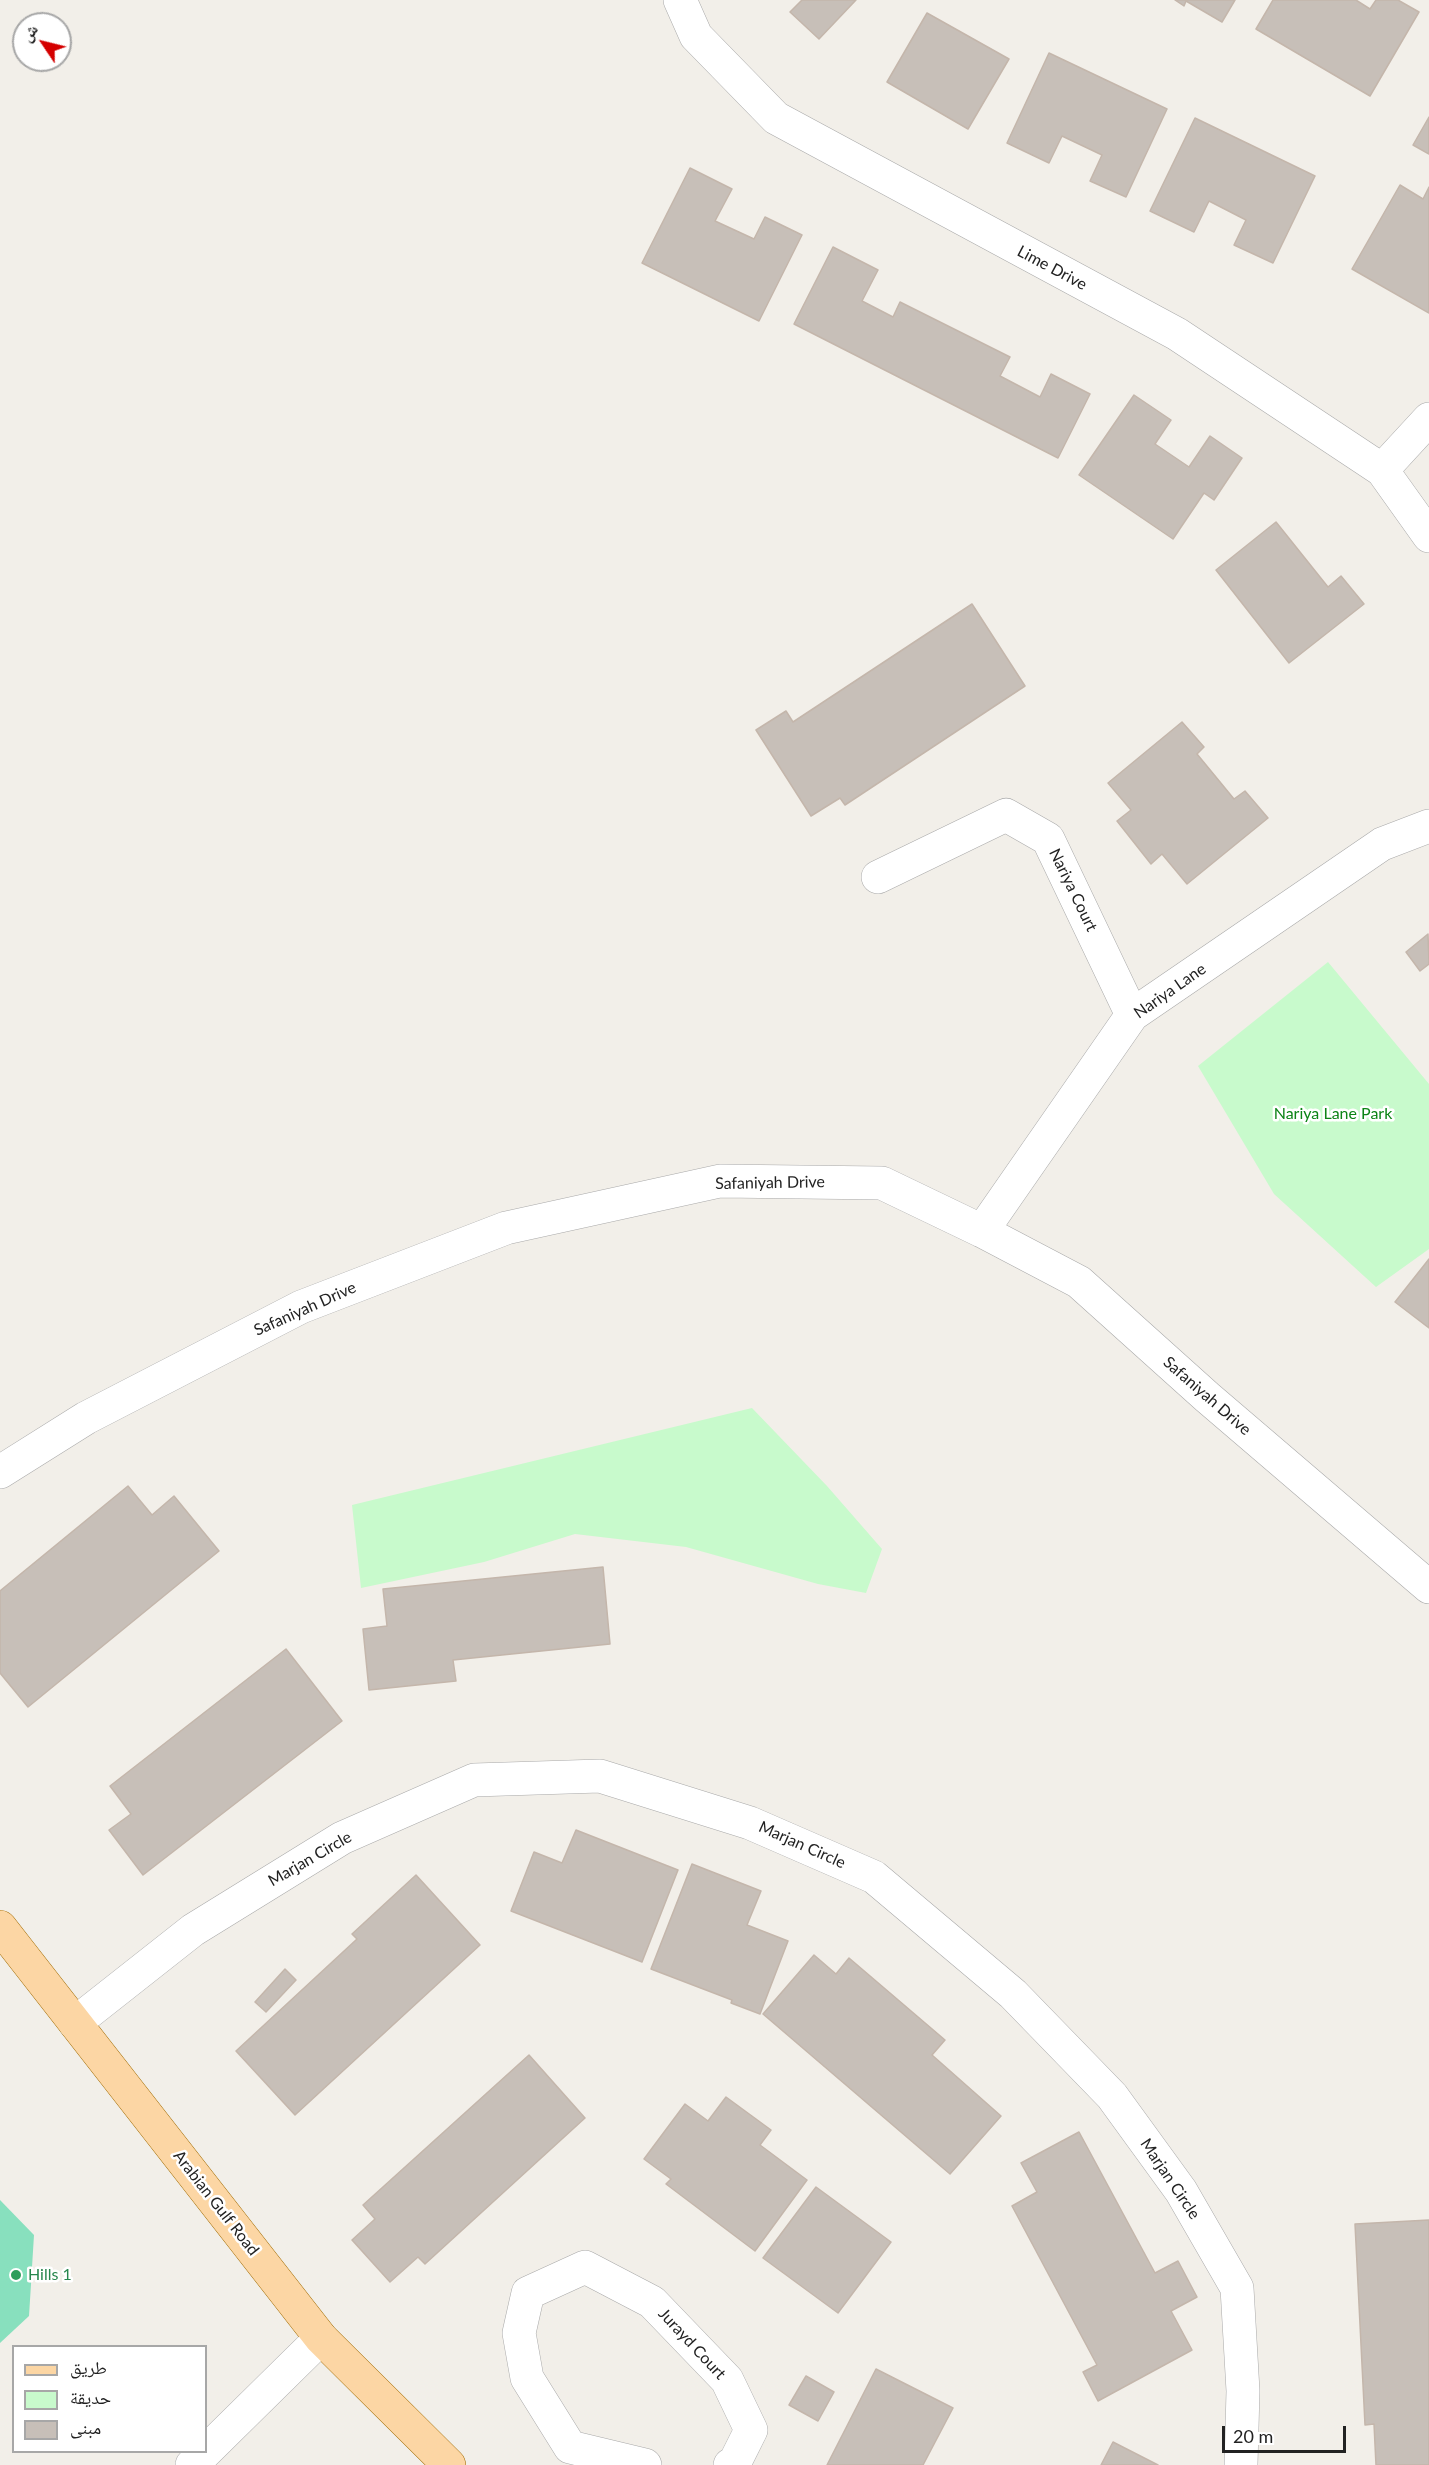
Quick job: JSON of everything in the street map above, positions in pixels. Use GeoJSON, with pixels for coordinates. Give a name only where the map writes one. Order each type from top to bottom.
{"type":"FeatureCollection","features":[{"type":"Feature","properties":{"kind":"main road","name":"Arabian Gulf Road"},"geometry":{"type":"LineString","coordinates":[[0,1928],[321,2338],[449,2465]]}},
{"type":"Feature","properties":{"kind":"street","name":"Lime Drive"},"geometry":{"type":"LineString","coordinates":[[680,0],[696,36],[776,118],[1177,334],[1382,470],[1429,536]]}},
{"type":"Feature","properties":{"kind":"street"},"geometry":{"type":"LineString","coordinates":[[1382,470],[1429,419]]}},
{"type":"Feature","properties":{"kind":"street","name":"Nariya Court"},"geometry":{"type":"LineString","coordinates":[[878,877],[1006,815],[1048,839],[1132,1015]]}},
{"type":"Feature","properties":{"kind":"street","name":"Nariya Lane"},"geometry":{"type":"LineString","coordinates":[[982,1231],[1132,1015],[1383,844],[1429,826]]}},
{"type":"Feature","properties":{"kind":"street","name":"Safaniyah Drive"},"geometry":{"type":"LineString","coordinates":[[0,1472],[86,1418],[301,1306],[506,1228],[720,1181],[882,1183],[982,1231],[1079,1282],[1207,1397],[1429,1587]]}},
{"type":"Feature","properties":{"kind":"street","name":"Marjan Circle"},"geometry":{"type":"LineString","coordinates":[[75,2023],[193,1930],[332,1844],[474,1780],[600,1776],[750,1823],[874,1877],[1013,1994],[1112,2096],[1181,2191],[1237,2288],[1243,2391],[1241,2465]]}},
{"type":"Feature","properties":{"kind":"street","name":"Jurayd Court"},"geometry":{"type":"LineString","coordinates":[[645,2465],[563,2456],[527,2378],[519,2333],[528,2293],[585,2267],[652,2302],[727,2380],[751,2430],[734,2463],[730,2465]]}},
{"type":"Feature","properties":{"kind":"street"},"geometry":{"type":"LineString","coordinates":[[207,2450],[321,2338]]}},
{"type":"Feature","properties":{"kind":"street"},"geometry":{"type":"LineString","coordinates":[[192,2465],[204,2453]]}},
{"type":"Feature","properties":{"kind":"green space","name":"Nariya Lane Park"},"geometry":{"type":"Polygon","coordinates":[[[1328,962],[1429,1084],[1429,1249],[1376,1287],[1274,1194],[1198,1066],[1328,962]]]}},
{"type":"Feature","properties":{"kind":"green space"},"geometry":{"type":"Polygon","coordinates":[[[752,1408],[827,1486],[882,1549],[866,1593],[818,1584],[686,1547],[575,1534],[484,1562],[361,1588],[352,1505],[752,1408]]]}},
{"type":"Feature","properties":{"kind":"green space","name":"Hills 1"},"geometry":{"type":"Polygon","coordinates":[[[0,2200],[34,2235],[29,2316],[0,2343],[0,2200]]]}},
{"type":"Feature","properties":{"kind":"building"},"geometry":{"type":"Polygon","coordinates":[[[802,0],[856,0],[819,39],[790,12],[802,0]]]}},
{"type":"Feature","properties":{"kind":"building"},"geometry":{"type":"Polygon","coordinates":[[[1175,0],[1235,0],[1222,22],[1186,1],[1184,6],[1175,0]]]}},
{"type":"Feature","properties":{"kind":"building"},"geometry":{"type":"Polygon","coordinates":[[[1273,0],[1356,0],[1370,9],[1376,0],[1398,0],[1419,12],[1370,96],[1256,29],[1273,0]]]}},
{"type":"Feature","properties":{"kind":"building"},"geometry":{"type":"Polygon","coordinates":[[[927,13],[1009,59],[968,129],[887,82],[927,13]]]}},
{"type":"Feature","properties":{"kind":"building"},"geometry":{"type":"Polygon","coordinates":[[[1049,53],[1167,109],[1126,197],[1090,181],[1102,155],[1062,136],[1049,163],[1007,143],[1049,53]]]}},
{"type":"Feature","properties":{"kind":"building"},"geometry":{"type":"Polygon","coordinates":[[[1429,117],[1429,154],[1413,145],[1429,117]]]}},
{"type":"Feature","properties":{"kind":"building"},"geometry":{"type":"Polygon","coordinates":[[[1195,118],[1315,176],[1273,263],[1234,245],[1246,220],[1209,201],[1194,232],[1150,211],[1195,118]]]}},
{"type":"Feature","properties":{"kind":"building"},"geometry":{"type":"Polygon","coordinates":[[[690,168],[732,189],[715,221],[754,239],[765,217],[802,235],[759,321],[642,263],[690,168]]]}},
{"type":"Feature","properties":{"kind":"building"},"geometry":{"type":"Polygon","coordinates":[[[1400,185],[1423,199],[1429,187],[1429,313],[1352,269],[1400,185]]]}},
{"type":"Feature","properties":{"kind":"building"},"geometry":{"type":"Polygon","coordinates":[[[833,247],[878,270],[862,301],[893,317],[900,302],[1010,357],[1000,376],[1040,397],[1051,374],[1090,394],[1058,458],[794,324],[833,247]]]}},
{"type":"Feature","properties":{"kind":"building"},"geometry":{"type":"Polygon","coordinates":[[[1134,395],[1171,420],[1155,444],[1189,467],[1210,436],[1242,458],[1214,500],[1204,493],[1173,539],[1079,475],[1134,395]]]}},
{"type":"Feature","properties":{"kind":"building"},"geometry":{"type":"Polygon","coordinates":[[[1276,522],[1328,587],[1341,576],[1364,604],[1289,663],[1216,570],[1276,522]]]}},
{"type":"Feature","properties":{"kind":"building"},"geometry":{"type":"Polygon","coordinates":[[[972,604],[1025,686],[845,805],[840,798],[811,816],[756,730],[786,711],[793,722],[972,604]]]}},
{"type":"Feature","properties":{"kind":"building"},"geometry":{"type":"Polygon","coordinates":[[[1182,722],[1204,747],[1197,754],[1234,799],[1245,791],[1268,818],[1187,884],[1162,854],[1151,864],[1117,821],[1131,810],[1108,783],[1182,722]]]}},
{"type":"Feature","properties":{"kind":"building"},"geometry":{"type":"Polygon","coordinates":[[[1428,934],[1429,964],[1420,971],[1406,952],[1428,934]]]}},
{"type":"Feature","properties":{"kind":"building"},"geometry":{"type":"Polygon","coordinates":[[[1429,1259],[1429,1328],[1395,1302],[1429,1259]]]}},
{"type":"Feature","properties":{"kind":"building"},"geometry":{"type":"Polygon","coordinates":[[[128,1486],[152,1515],[174,1496],[219,1551],[28,1707],[0,1673],[0,1591],[128,1486]]]}},
{"type":"Feature","properties":{"kind":"building"},"geometry":{"type":"Polygon","coordinates":[[[603,1567],[610,1644],[453,1660],[456,1681],[369,1690],[363,1629],[387,1626],[383,1589],[603,1567]]]}},
{"type":"Feature","properties":{"kind":"building"},"geometry":{"type":"Polygon","coordinates":[[[286,1649],[342,1721],[143,1875],[109,1830],[131,1814],[110,1786],[286,1649]]]}},
{"type":"Feature","properties":{"kind":"building"},"geometry":{"type":"Polygon","coordinates":[[[576,1830],[678,1870],[642,1962],[511,1911],[534,1852],[562,1863],[576,1830]]]}},
{"type":"Feature","properties":{"kind":"building"},"geometry":{"type":"Polygon","coordinates":[[[692,1864],[761,1891],[747,1925],[788,1941],[760,2014],[731,2003],[732,2000],[651,1969],[692,1864]]]}},
{"type":"Feature","properties":{"kind":"building"},"geometry":{"type":"Polygon","coordinates":[[[416,1875],[480,1945],[295,2115],[236,2051],[357,1939],[352,1934],[416,1875]]]}},
{"type":"Feature","properties":{"kind":"building"},"geometry":{"type":"Polygon","coordinates":[[[814,1955],[836,1974],[849,1958],[945,2040],[932,2055],[1001,2116],[950,2174],[763,2014],[814,1955]]]}},
{"type":"Feature","properties":{"kind":"building"},"geometry":{"type":"Polygon","coordinates":[[[285,1969],[296,1980],[266,2012],[255,2002],[285,1969]]]}},
{"type":"Feature","properties":{"kind":"building"},"geometry":{"type":"Polygon","coordinates":[[[529,2055],[585,2118],[425,2264],[418,2257],[390,2282],[352,2240],[375,2219],[363,2205],[529,2055]]]}},
{"type":"Feature","properties":{"kind":"building"},"geometry":{"type":"Polygon","coordinates":[[[726,2097],[771,2130],[760,2145],[807,2180],[755,2251],[666,2184],[671,2179],[644,2159],[685,2104],[708,2121],[726,2097]]]}},
{"type":"Feature","properties":{"kind":"building"},"geometry":{"type":"Polygon","coordinates":[[[1079,2132],[1155,2273],[1178,2261],[1197,2297],[1171,2311],[1192,2350],[1098,2401],[1083,2372],[1097,2365],[1012,2206],[1037,2192],[1021,2163],[1079,2132]]]}},
{"type":"Feature","properties":{"kind":"building"},"geometry":{"type":"Polygon","coordinates":[[[816,2187],[891,2242],[838,2313],[763,2258],[816,2187]]]}},
{"type":"Feature","properties":{"kind":"building"},"geometry":{"type":"Polygon","coordinates":[[[1429,2220],[1429,2465],[1376,2465],[1374,2424],[1365,2425],[1355,2224],[1429,2220]]]}},
{"type":"Feature","properties":{"kind":"building"},"geometry":{"type":"Polygon","coordinates":[[[876,2369],[953,2408],[923,2465],[827,2465],[876,2369]]]}},
{"type":"Feature","properties":{"kind":"building"},"geometry":{"type":"Polygon","coordinates":[[[806,2376],[834,2392],[818,2421],[789,2405],[806,2376]]]}},
{"type":"Feature","properties":{"kind":"building"},"geometry":{"type":"Polygon","coordinates":[[[1113,2442],[1158,2465],[1101,2465],[1113,2442]]]}},
{"type":"Feature","properties":{"kind":"place","name":"Hills 1"},"geometry":{"type":"Point","coordinates":[16,2275]}}]}
